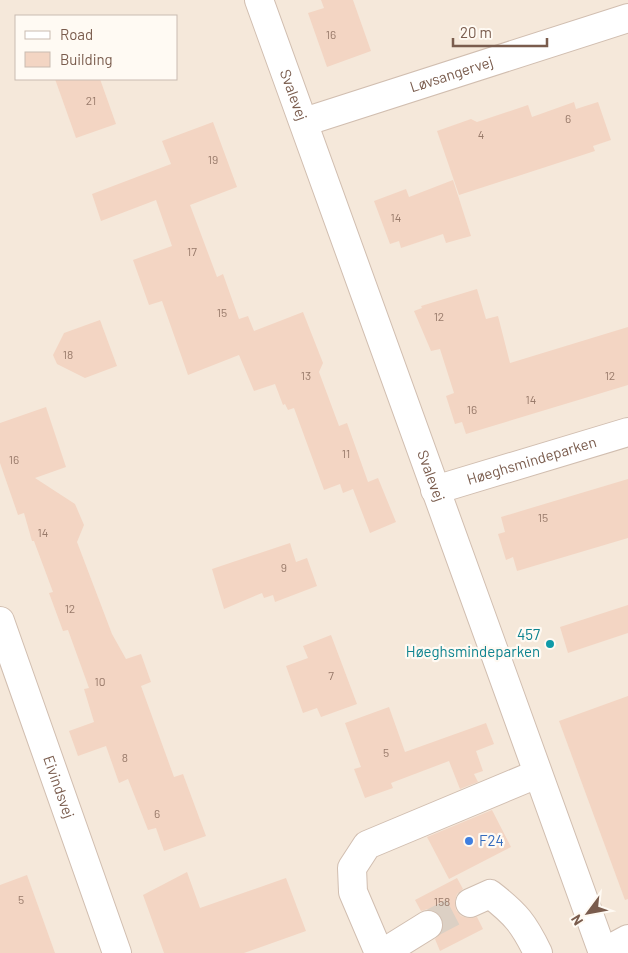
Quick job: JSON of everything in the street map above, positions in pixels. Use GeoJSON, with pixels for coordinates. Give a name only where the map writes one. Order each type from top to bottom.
{"type":"FeatureCollection","features":[{"type":"Feature","properties":{"kind":"street","name":"Svalevej"},"geometry":{"type":"LineString","coordinates":[[259,0],[602,953]]}},
{"type":"Feature","properties":{"kind":"street","name":"Løvsangervej"},"geometry":{"type":"LineString","coordinates":[[304,122],[628,18]]}},
{"type":"Feature","properties":{"kind":"street","name":"Høeghsmindeparken"},"geometry":{"type":"LineString","coordinates":[[435,490],[628,432]]}},
{"type":"Feature","properties":{"kind":"street","name":"Eivindsvej"},"geometry":{"type":"LineString","coordinates":[[0,621],[117,953]]}},
{"type":"Feature","properties":{"kind":"street"},"geometry":{"type":"LineString","coordinates":[[379,953],[353,892],[352,868],[368,845],[537,774]]}},
{"type":"Feature","properties":{"kind":"street"},"geometry":{"type":"LineString","coordinates":[[470,903],[490,894],[510,909],[526,927],[538,953]]}},
{"type":"Feature","properties":{"kind":"street"},"geometry":{"type":"LineString","coordinates":[[383,953],[428,925]]}},
{"type":"Feature","properties":{"kind":"street"},"geometry":{"type":"LineString","coordinates":[[602,953],[628,939]]}},
{"type":"Feature","properties":{"kind":"shaded area"},"geometry":{"type":"Polygon","coordinates":[[[0,0],[628,0],[628,953],[0,953],[0,0]]]}},
{"type":"Feature","properties":{"kind":"building"},"geometry":{"type":"Polygon","coordinates":[[[321,0],[353,0],[371,51],[327,67],[308,13],[324,8],[321,0]]]}},
{"type":"Feature","properties":{"kind":"building"},"geometry":{"type":"Polygon","coordinates":[[[55,80],[100,80],[116,124],[76,138],[55,80]]]}},
{"type":"Feature","properties":{"kind":"building"},"geometry":{"type":"Polygon","coordinates":[[[574,102],[576,109],[598,102],[611,140],[593,146],[595,151],[459,195],[437,131],[471,119],[477,122],[528,105],[532,117],[574,102]]]}},
{"type":"Feature","properties":{"kind":"building"},"geometry":{"type":"Polygon","coordinates":[[[213,122],[237,187],[190,205],[217,277],[223,274],[239,319],[248,316],[254,331],[303,312],[323,363],[319,372],[339,426],[347,423],[368,482],[378,478],[396,522],[370,533],[353,489],[343,493],[340,484],[324,490],[294,408],[288,410],[285,404],[283,405],[275,384],[254,391],[239,355],[188,375],[162,301],[149,305],[133,260],[172,246],[156,200],[101,221],[92,194],[171,164],[162,141],[213,122]]]}},
{"type":"Feature","properties":{"kind":"building"},"geometry":{"type":"Polygon","coordinates":[[[453,180],[471,236],[446,243],[443,234],[401,248],[399,241],[390,244],[374,201],[406,189],[409,197],[453,180]]]}},
{"type":"Feature","properties":{"kind":"building"},"geometry":{"type":"Polygon","coordinates":[[[477,289],[486,319],[498,316],[510,363],[628,327],[628,385],[466,434],[462,422],[455,424],[446,396],[454,393],[440,349],[431,351],[414,311],[422,308],[421,306],[477,289]]]}},
{"type":"Feature","properties":{"kind":"building"},"geometry":{"type":"Polygon","coordinates":[[[100,320],[117,366],[85,378],[57,364],[53,355],[64,333],[100,320]]]}},
{"type":"Feature","properties":{"kind":"building"},"geometry":{"type":"Polygon","coordinates":[[[46,407],[66,467],[35,478],[75,504],[84,525],[77,542],[112,634],[126,659],[141,654],[151,682],[141,686],[174,777],[183,774],[206,836],[164,851],[156,828],[148,830],[128,779],[119,783],[106,746],[78,756],[69,731],[94,722],[84,689],[89,688],[68,630],[63,631],[49,593],[53,592],[34,541],[32,541],[24,513],[18,515],[0,463],[0,423],[46,407]]]}},
{"type":"Feature","properties":{"kind":"building"},"geometry":{"type":"Polygon","coordinates":[[[628,479],[628,538],[517,571],[513,557],[506,560],[498,534],[505,532],[501,517],[628,479]]]}},
{"type":"Feature","properties":{"kind":"building"},"geometry":{"type":"Polygon","coordinates":[[[290,543],[296,562],[307,558],[317,586],[275,602],[273,595],[264,598],[262,593],[224,609],[212,569],[290,543]]]}},
{"type":"Feature","properties":{"kind":"building"},"geometry":{"type":"Polygon","coordinates":[[[628,605],[628,633],[568,653],[560,627],[628,605]]]}},
{"type":"Feature","properties":{"kind":"building"},"geometry":{"type":"Polygon","coordinates":[[[331,635],[357,704],[321,717],[317,708],[303,713],[286,666],[308,658],[303,646],[331,635]]]}},
{"type":"Feature","properties":{"kind":"building"},"geometry":{"type":"Polygon","coordinates":[[[628,696],[628,899],[625,900],[559,721],[628,696]]]}},
{"type":"Feature","properties":{"kind":"building"},"geometry":{"type":"Polygon","coordinates":[[[389,707],[405,752],[486,723],[494,744],[476,751],[483,771],[474,774],[478,782],[460,789],[449,761],[391,783],[393,788],[365,798],[354,769],[361,767],[345,723],[389,707]]]}},
{"type":"Feature","properties":{"kind":"building","name":"F24"},"geometry":{"type":"Polygon","coordinates":[[[492,810],[511,847],[449,879],[427,837],[492,810]]]}},
{"type":"Feature","properties":{"kind":"building"},"geometry":{"type":"Polygon","coordinates":[[[187,872],[200,908],[286,878],[306,931],[244,953],[164,953],[143,895],[187,872]]]}},
{"type":"Feature","properties":{"kind":"building"},"geometry":{"type":"Polygon","coordinates":[[[27,875],[55,953],[0,953],[0,885],[27,875]]]}},
{"type":"Feature","properties":{"kind":"building","name":"F24"},"geometry":{"type":"Polygon","coordinates":[[[457,878],[463,889],[457,894],[455,901],[456,910],[461,916],[468,918],[477,917],[483,929],[440,951],[435,939],[442,932],[444,924],[441,917],[435,911],[428,909],[421,911],[415,900],[457,878]]]}},
{"type":"Feature","properties":{"kind":"tunnel"},"geometry":{"type":"LineString","coordinates":[[428,925],[470,903]]}},
{"type":"Feature","properties":{"kind":"place","name":"457 Høeghsmindeparken"},"geometry":{"type":"Point","coordinates":[550,644]}},
{"type":"Feature","properties":{"kind":"place","name":"F24"},"geometry":{"type":"Point","coordinates":[469,841]}}]}
